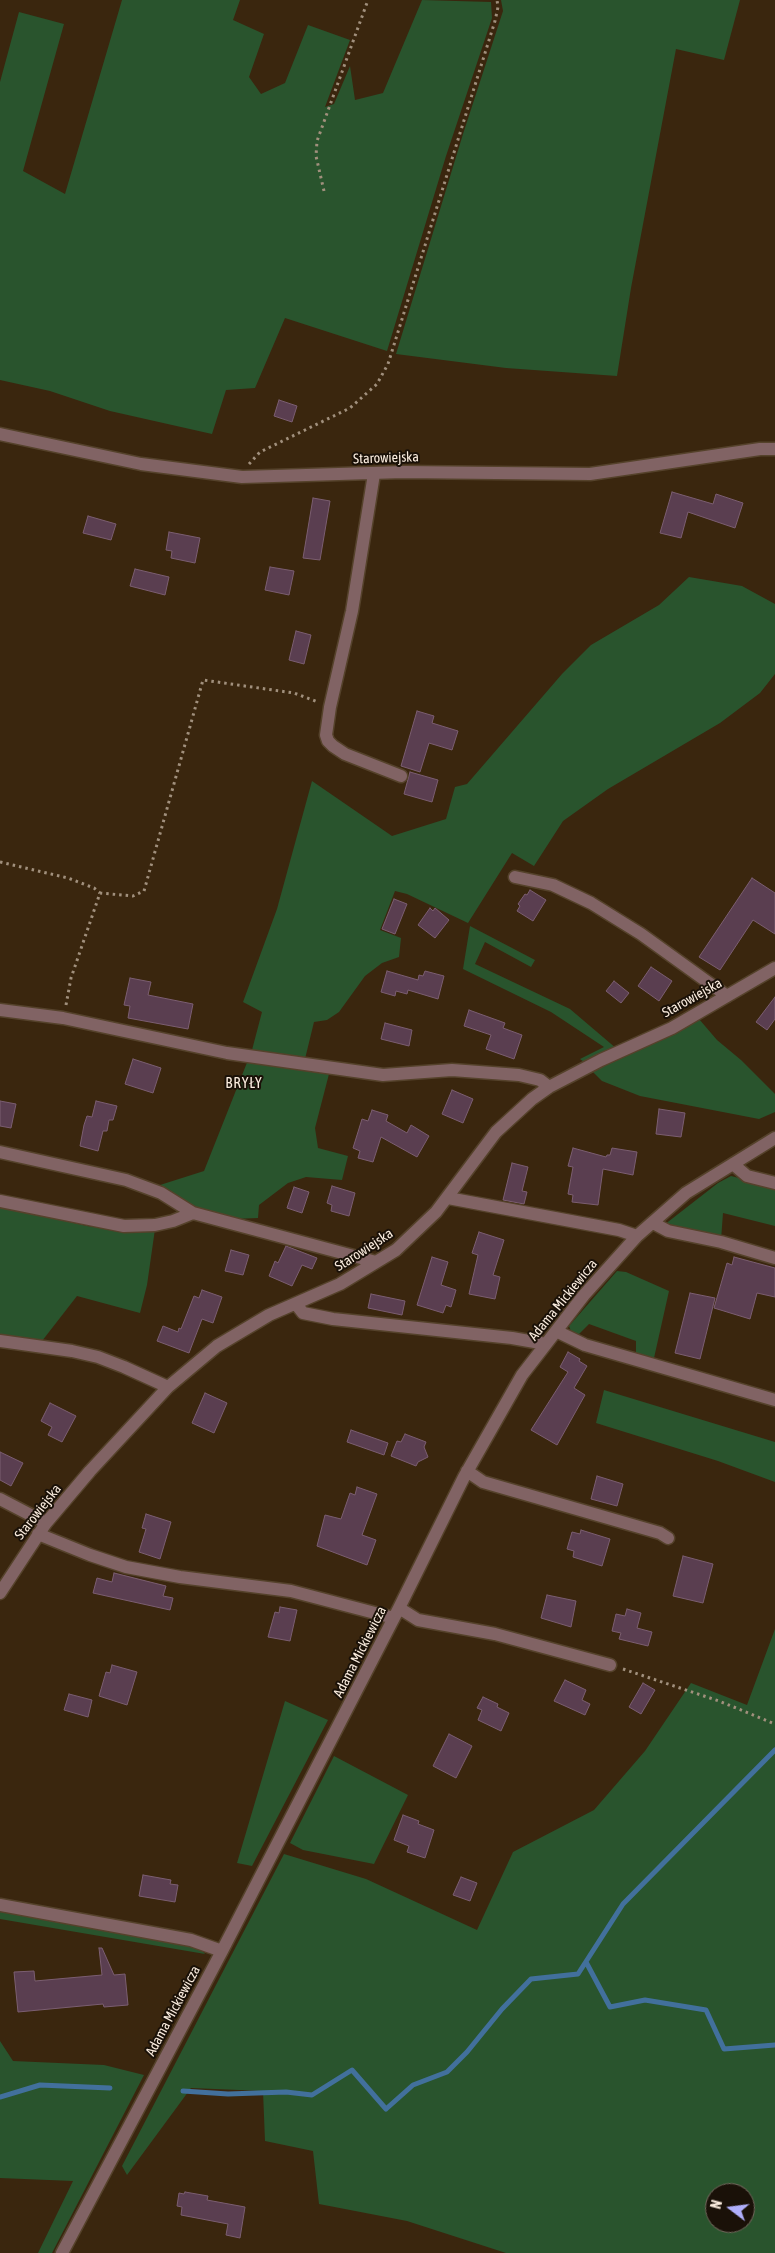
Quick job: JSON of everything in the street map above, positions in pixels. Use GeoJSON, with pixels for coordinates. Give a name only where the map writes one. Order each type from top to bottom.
{"type":"FeatureCollection","features":[{"type":"Feature","properties":{"kind":"street","name":"Starowiejska"},"geometry":{"type":"LineString","coordinates":[[0,434],[141,464],[242,477],[403,472],[590,474],[760,449],[775,449]]}},
{"type":"Feature","properties":{"kind":"street"},"geometry":{"type":"LineString","coordinates":[[374,474],[352,610],[330,707],[326,734],[328,741],[345,754],[401,776]]}},
{"type":"Feature","properties":{"kind":"street"},"geometry":{"type":"LineString","coordinates":[[515,877],[553,885],[591,903],[640,934],[727,996]]}},
{"type":"Feature","properties":{"kind":"street","name":"Starowiejska"},"geometry":{"type":"LineString","coordinates":[[0,1593],[46,1523],[100,1460],[168,1387],[217,1346],[245,1328],[340,1284],[396,1250],[419,1230],[448,1198],[482,1148],[496,1132],[532,1099],[549,1087],[601,1060],[672,1028],[775,968]]}},
{"type":"Feature","properties":{"kind":"street"},"geometry":{"type":"LineString","coordinates":[[0,1010],[63,1018],[227,1053],[373,1074],[383,1075],[452,1070],[534,1078],[549,1087]]}},
{"type":"Feature","properties":{"kind":"street","name":"Adama Mickiewicza"},"geometry":{"type":"LineString","coordinates":[[62,2253],[222,1951],[397,1613],[467,1471],[522,1375],[584,1295],[637,1236],[686,1193],[775,1138]]}},
{"type":"Feature","properties":{"kind":"street"},"geometry":{"type":"LineString","coordinates":[[0,1152],[88,1171],[148,1187],[192,1213],[376,1262]]}},
{"type":"Feature","properties":{"kind":"street"},"geometry":{"type":"LineString","coordinates":[[733,1164],[747,1176],[775,1183]]}},
{"type":"Feature","properties":{"kind":"street"},"geometry":{"type":"LineString","coordinates":[[448,1198],[619,1230],[637,1236]]}},
{"type":"Feature","properties":{"kind":"street"},"geometry":{"type":"LineString","coordinates":[[0,1201],[124,1226],[155,1225],[173,1221],[192,1213]]}},
{"type":"Feature","properties":{"kind":"street"},"geometry":{"type":"LineString","coordinates":[[653,1223],[668,1231],[721,1242],[775,1258]]}},
{"type":"Feature","properties":{"kind":"street"},"geometry":{"type":"LineString","coordinates":[[296,1304],[303,1313],[333,1319],[512,1338],[546,1344]]}},
{"type":"Feature","properties":{"kind":"street"},"geometry":{"type":"LineString","coordinates":[[556,1331],[599,1349],[775,1400]]}},
{"type":"Feature","properties":{"kind":"street"},"geometry":{"type":"LineString","coordinates":[[0,1341],[72,1351],[98,1357],[168,1387]]}},
{"type":"Feature","properties":{"kind":"street"},"geometry":{"type":"LineString","coordinates":[[467,1471],[484,1482],[660,1532],[668,1538]]}},
{"type":"Feature","properties":{"kind":"street"},"geometry":{"type":"LineString","coordinates":[[0,1499],[46,1523]]}},
{"type":"Feature","properties":{"kind":"street"},"geometry":{"type":"LineString","coordinates":[[38,1534],[98,1558],[133,1568],[180,1577],[296,1592],[397,1613],[418,1620],[495,1634],[610,1665]]}},
{"type":"Feature","properties":{"kind":"street"},"geometry":{"type":"LineString","coordinates":[[0,1905],[191,1940],[222,1951]]}},
{"type":"Feature","properties":{"kind":"path"},"geometry":{"type":"LineString","coordinates":[[324,191],[316,156],[317,141],[368,0]]}},
{"type":"Feature","properties":{"kind":"path"},"geometry":{"type":"LineString","coordinates":[[242,477],[249,464],[260,452],[350,408],[361,400],[377,384],[388,364],[495,22],[498,7],[497,0]]}},
{"type":"Feature","properties":{"kind":"path"},"geometry":{"type":"LineString","coordinates":[[0,862],[68,878],[94,888],[100,893],[133,896],[144,891],[203,680],[294,693],[330,707]]}},
{"type":"Feature","properties":{"kind":"path"},"geometry":{"type":"LineString","coordinates":[[63,1018],[71,978],[100,893]]}},
{"type":"Feature","properties":{"kind":"path"},"geometry":{"type":"LineString","coordinates":[[610,1665],[719,1701],[775,1724]]}},
{"type":"Feature","properties":{"kind":"green space"},"geometry":{"type":"Polygon","coordinates":[[[122,0],[240,0],[233,20],[264,34],[249,77],[261,94],[285,83],[308,25],[350,40],[325,107],[334,104],[350,66],[355,100],[383,93],[422,0],[491,2],[492,18],[446,156],[387,351],[285,318],[255,388],[226,390],[212,434],[110,411],[50,391],[0,380],[0,82],[19,12],[64,24],[23,171],[65,194],[122,0]]]}},
{"type":"Feature","properties":{"kind":"green space"},"geometry":{"type":"Polygon","coordinates":[[[501,0],[740,0],[724,60],[676,49],[631,288],[617,376],[506,368],[396,354],[463,134],[503,11],[501,0]]]}},
{"type":"Feature","properties":{"kind":"green space"},"geometry":{"type":"Polygon","coordinates":[[[689,577],[742,586],[775,604],[775,674],[760,693],[720,723],[608,789],[563,821],[534,866],[512,853],[468,923],[407,894],[395,891],[380,930],[401,938],[399,957],[382,963],[365,976],[339,1012],[327,1020],[314,1022],[304,1063],[329,1074],[315,1128],[318,1148],[348,1156],[342,1180],[306,1177],[288,1183],[259,1205],[258,1218],[233,1219],[199,1209],[160,1185],[204,1171],[252,1050],[262,1012],[243,1002],[277,909],[312,781],[392,836],[446,819],[455,787],[467,784],[562,674],[591,645],[659,605],[689,577]]]}},
{"type":"Feature","properties":{"kind":"green space"},"geometry":{"type":"Polygon","coordinates":[[[470,926],[535,960],[531,967],[485,942],[475,964],[570,1009],[617,1049],[585,1063],[580,1059],[604,1047],[551,1012],[463,969],[470,926]]]}},
{"type":"Feature","properties":{"kind":"green space"},"geometry":{"type":"Polygon","coordinates":[[[699,1019],[717,1040],[741,1060],[775,1094],[775,1112],[759,1119],[640,1096],[602,1081],[592,1071],[699,1019]]]}},
{"type":"Feature","properties":{"kind":"green space"},"geometry":{"type":"Polygon","coordinates":[[[731,1176],[775,1187],[775,1226],[723,1213],[721,1240],[664,1225],[718,1183],[731,1176]]]}},
{"type":"Feature","properties":{"kind":"green space"},"geometry":{"type":"Polygon","coordinates":[[[0,1206],[87,1226],[131,1231],[155,1229],[147,1285],[140,1313],[77,1296],[42,1341],[0,1338],[0,1206]]]}},
{"type":"Feature","properties":{"kind":"green space"},"geometry":{"type":"Polygon","coordinates":[[[617,1271],[626,1272],[669,1291],[654,1358],[636,1353],[636,1341],[589,1324],[577,1336],[572,1334],[569,1326],[617,1271]]]}},
{"type":"Feature","properties":{"kind":"green space"},"geometry":{"type":"Polygon","coordinates":[[[604,1390],[775,1442],[775,1482],[718,1461],[596,1423],[604,1390]]]}},
{"type":"Feature","properties":{"kind":"green space"},"geometry":{"type":"Polygon","coordinates":[[[775,1629],[775,2253],[506,2253],[407,2221],[319,2204],[313,2151],[265,2141],[263,2091],[191,2088],[127,2175],[122,2166],[284,1854],[366,1879],[477,1930],[513,1852],[594,1810],[645,1751],[691,1683],[747,1705],[775,1629]]]}},
{"type":"Feature","properties":{"kind":"green space"},"geometry":{"type":"Polygon","coordinates":[[[285,1701],[328,1720],[252,1866],[237,1863],[285,1701]]]}},
{"type":"Feature","properties":{"kind":"green space"},"geometry":{"type":"Polygon","coordinates":[[[334,1756],[408,1795],[374,1864],[303,1850],[290,1843],[334,1756]]]}},
{"type":"Feature","properties":{"kind":"green space"},"geometry":{"type":"Polygon","coordinates":[[[0,1911],[192,1947],[201,1949],[205,1954],[0,1919],[0,1911]]]}},
{"type":"Feature","properties":{"kind":"green space"},"geometry":{"type":"Polygon","coordinates":[[[0,2041],[13,2061],[104,2065],[144,2075],[52,2253],[38,2253],[73,2181],[0,2178],[0,2041]]]}},
{"type":"Feature","properties":{"kind":"building"},"geometry":{"type":"Polygon","coordinates":[[[279,400],[297,406],[292,422],[274,416],[279,400]]]}},
{"type":"Feature","properties":{"kind":"building"},"geometry":{"type":"Polygon","coordinates":[[[672,492],[713,504],[716,494],[743,503],[735,528],[688,512],[681,538],[660,533],[672,492]]]}},
{"type":"Feature","properties":{"kind":"building"},"geometry":{"type":"Polygon","coordinates":[[[313,498],[330,501],[320,560],[303,558],[313,498]]]}},
{"type":"Feature","properties":{"kind":"building"},"geometry":{"type":"Polygon","coordinates":[[[88,516],[116,524],[111,540],[83,533],[88,516]]]}},
{"type":"Feature","properties":{"kind":"building"},"geometry":{"type":"Polygon","coordinates":[[[169,532],[200,538],[195,563],[171,558],[172,551],[166,550],[169,532]]]}},
{"type":"Feature","properties":{"kind":"building"},"geometry":{"type":"Polygon","coordinates":[[[270,567],[294,571],[289,595],[265,590],[270,567]]]}},
{"type":"Feature","properties":{"kind":"building"},"geometry":{"type":"Polygon","coordinates":[[[135,569],[169,577],[165,595],[130,586],[135,569]]]}},
{"type":"Feature","properties":{"kind":"building"},"geometry":{"type":"Polygon","coordinates":[[[296,631],[311,635],[304,664],[289,660],[296,631]]]}},
{"type":"Feature","properties":{"kind":"building"},"geometry":{"type":"Polygon","coordinates":[[[417,711],[434,716],[432,723],[458,731],[452,750],[429,743],[420,772],[401,766],[417,711]]]}},
{"type":"Feature","properties":{"kind":"building"},"geometry":{"type":"Polygon","coordinates":[[[410,772],[438,780],[432,802],[404,794],[410,772]]]}},
{"type":"Feature","properties":{"kind":"building"},"geometry":{"type":"Polygon","coordinates":[[[752,878],[775,893],[775,934],[753,920],[720,970],[699,957],[752,878]]]}},
{"type":"Feature","properties":{"kind":"building"},"geometry":{"type":"Polygon","coordinates":[[[530,890],[546,900],[533,921],[517,911],[520,906],[518,904],[530,890]]]}},
{"type":"Feature","properties":{"kind":"building"},"geometry":{"type":"Polygon","coordinates":[[[394,899],[407,904],[395,934],[382,929],[394,899]]]}},
{"type":"Feature","properties":{"kind":"building"},"geometry":{"type":"Polygon","coordinates":[[[430,908],[433,911],[435,908],[449,920],[435,938],[418,925],[430,908]]]}},
{"type":"Feature","properties":{"kind":"building"},"geometry":{"type":"Polygon","coordinates":[[[651,967],[672,981],[659,1001],[638,986],[651,967]]]}},
{"type":"Feature","properties":{"kind":"building"},"geometry":{"type":"Polygon","coordinates":[[[387,971],[418,980],[419,975],[423,976],[425,971],[444,976],[438,999],[408,990],[407,994],[396,991],[395,996],[381,992],[387,971]]]}},
{"type":"Feature","properties":{"kind":"building"},"geometry":{"type":"Polygon","coordinates":[[[130,978],[151,982],[148,995],[193,1004],[188,1029],[128,1018],[130,1006],[124,1005],[130,978]]]}},
{"type":"Feature","properties":{"kind":"building"},"geometry":{"type":"Polygon","coordinates":[[[614,981],[629,993],[621,1003],[606,991],[614,981]]]}},
{"type":"Feature","properties":{"kind":"building"},"geometry":{"type":"Polygon","coordinates":[[[775,997],[775,1019],[767,1030],[756,1022],[775,997]]]}},
{"type":"Feature","properties":{"kind":"building"},"geometry":{"type":"Polygon","coordinates":[[[469,1010],[505,1023],[503,1028],[522,1035],[514,1059],[486,1049],[491,1035],[464,1026],[469,1010]]]}},
{"type":"Feature","properties":{"kind":"building"},"geometry":{"type":"Polygon","coordinates":[[[385,1023],[412,1030],[409,1046],[381,1039],[385,1023]]]}},
{"type":"Feature","properties":{"kind":"building"},"geometry":{"type":"Polygon","coordinates":[[[133,1059],[161,1068],[153,1093],[125,1084],[133,1059]]]}},
{"type":"Feature","properties":{"kind":"building"},"geometry":{"type":"Polygon","coordinates":[[[452,1090],[473,1099],[463,1123],[442,1114],[452,1090]]]}},
{"type":"Feature","properties":{"kind":"building"},"geometry":{"type":"Polygon","coordinates":[[[0,1101],[16,1104],[11,1128],[0,1126],[0,1101]]]}},
{"type":"Feature","properties":{"kind":"building"},"geometry":{"type":"Polygon","coordinates":[[[96,1101],[117,1106],[113,1120],[109,1120],[107,1131],[103,1131],[98,1151],[80,1146],[87,1116],[92,1117],[96,1101]]]}},
{"type":"Feature","properties":{"kind":"building"},"geometry":{"type":"Polygon","coordinates":[[[659,1109],[685,1113],[681,1137],[656,1134],[659,1109]]]}},
{"type":"Feature","properties":{"kind":"building"},"geometry":{"type":"Polygon","coordinates":[[[372,1110],[388,1115],[386,1121],[407,1133],[411,1125],[429,1136],[417,1157],[381,1137],[373,1162],[358,1158],[360,1151],[353,1148],[362,1119],[368,1121],[372,1110]]]}},
{"type":"Feature","properties":{"kind":"building"},"geometry":{"type":"Polygon","coordinates":[[[573,1148],[606,1157],[610,1155],[612,1148],[637,1152],[633,1175],[603,1169],[598,1205],[572,1202],[573,1195],[568,1194],[573,1167],[568,1166],[573,1148]]]}},
{"type":"Feature","properties":{"kind":"building"},"geometry":{"type":"Polygon","coordinates":[[[512,1163],[528,1167],[522,1191],[527,1192],[524,1204],[503,1200],[512,1163]]]}},
{"type":"Feature","properties":{"kind":"building"},"geometry":{"type":"Polygon","coordinates":[[[332,1186],[355,1193],[349,1216],[331,1211],[332,1205],[327,1203],[332,1186]]]}},
{"type":"Feature","properties":{"kind":"building"},"geometry":{"type":"Polygon","coordinates":[[[294,1187],[309,1192],[302,1213],[287,1208],[294,1187]]]}},
{"type":"Feature","properties":{"kind":"building"},"geometry":{"type":"Polygon","coordinates":[[[479,1232],[504,1240],[493,1275],[500,1277],[495,1299],[469,1294],[478,1255],[472,1253],[479,1232]]]}},
{"type":"Feature","properties":{"kind":"building"},"geometry":{"type":"Polygon","coordinates":[[[286,1246],[317,1258],[312,1269],[302,1265],[292,1286],[269,1276],[275,1261],[278,1263],[286,1246]]]}},
{"type":"Feature","properties":{"kind":"building"},"geometry":{"type":"Polygon","coordinates":[[[231,1250],[249,1255],[243,1275],[225,1271],[231,1250]]]}},
{"type":"Feature","properties":{"kind":"building"},"geometry":{"type":"Polygon","coordinates":[[[432,1257],[448,1262],[441,1285],[456,1290],[451,1307],[446,1305],[443,1313],[417,1305],[432,1257]]]}},
{"type":"Feature","properties":{"kind":"building"},"geometry":{"type":"Polygon","coordinates":[[[734,1257],[775,1268],[775,1297],[757,1293],[750,1319],[714,1308],[727,1263],[732,1265],[734,1257]]]}},
{"type":"Feature","properties":{"kind":"building"},"geometry":{"type":"Polygon","coordinates":[[[202,1290],[222,1297],[213,1323],[202,1319],[189,1353],[157,1341],[163,1326],[178,1332],[179,1328],[181,1329],[194,1296],[199,1298],[202,1290]]]}},
{"type":"Feature","properties":{"kind":"building"},"geometry":{"type":"Polygon","coordinates":[[[690,1293],[715,1298],[700,1359],[675,1353],[690,1293]]]}},
{"type":"Feature","properties":{"kind":"building"},"geometry":{"type":"Polygon","coordinates":[[[371,1294],[405,1301],[402,1315],[368,1308],[371,1294]]]}},
{"type":"Feature","properties":{"kind":"building"},"geometry":{"type":"Polygon","coordinates":[[[568,1352],[587,1366],[574,1388],[585,1395],[557,1445],[531,1430],[568,1372],[560,1367],[568,1352]]]}},
{"type":"Feature","properties":{"kind":"building"},"geometry":{"type":"Polygon","coordinates":[[[205,1393],[227,1403],[214,1433],[192,1423],[205,1393]]]}},
{"type":"Feature","properties":{"kind":"building"},"geometry":{"type":"Polygon","coordinates":[[[50,1403],[76,1416],[62,1442],[48,1435],[52,1427],[41,1421],[50,1403]]]}},
{"type":"Feature","properties":{"kind":"building"},"geometry":{"type":"Polygon","coordinates":[[[351,1430],[388,1443],[384,1455],[347,1442],[351,1430]]]}},
{"type":"Feature","properties":{"kind":"building"},"geometry":{"type":"Polygon","coordinates":[[[405,1434],[426,1442],[424,1447],[428,1457],[418,1462],[416,1466],[391,1456],[397,1441],[401,1442],[405,1434]]]}},
{"type":"Feature","properties":{"kind":"building"},"geometry":{"type":"Polygon","coordinates":[[[0,1452],[23,1463],[11,1486],[0,1480],[0,1452]]]}},
{"type":"Feature","properties":{"kind":"building"},"geometry":{"type":"Polygon","coordinates":[[[597,1476],[623,1484],[617,1506],[591,1499],[597,1476]]]}},
{"type":"Feature","properties":{"kind":"building"},"geometry":{"type":"Polygon","coordinates":[[[357,1487],[377,1494],[362,1535],[376,1540],[367,1565],[317,1546],[325,1515],[341,1519],[350,1493],[355,1495],[357,1487]]]}},
{"type":"Feature","properties":{"kind":"building"},"geometry":{"type":"Polygon","coordinates":[[[146,1514],[171,1522],[160,1559],[139,1552],[146,1529],[142,1528],[146,1514]]]}},
{"type":"Feature","properties":{"kind":"building"},"geometry":{"type":"Polygon","coordinates":[[[581,1530],[610,1539],[602,1566],[573,1557],[574,1551],[567,1549],[572,1532],[580,1534],[581,1530]]]}},
{"type":"Feature","properties":{"kind":"building"},"geometry":{"type":"Polygon","coordinates":[[[683,1556],[713,1564],[703,1603],[673,1596],[683,1556]]]}},
{"type":"Feature","properties":{"kind":"building"},"geometry":{"type":"Polygon","coordinates":[[[114,1573],[166,1586],[163,1596],[173,1598],[170,1610],[93,1593],[97,1578],[112,1582],[114,1573]]]}},
{"type":"Feature","properties":{"kind":"building"},"geometry":{"type":"Polygon","coordinates":[[[547,1595],[576,1601],[571,1627],[541,1618],[547,1595]]]}},
{"type":"Feature","properties":{"kind":"building"},"geometry":{"type":"Polygon","coordinates":[[[280,1607],[297,1610],[290,1641],[268,1637],[275,1612],[279,1613],[280,1607]]]}},
{"type":"Feature","properties":{"kind":"building"},"geometry":{"type":"Polygon","coordinates":[[[627,1609],[641,1613],[637,1628],[652,1632],[648,1646],[619,1639],[621,1633],[612,1631],[616,1614],[625,1616],[627,1609]]]}},
{"type":"Feature","properties":{"kind":"building"},"geometry":{"type":"Polygon","coordinates":[[[112,1665],[137,1672],[127,1705],[99,1696],[106,1672],[110,1673],[112,1665]]]}},
{"type":"Feature","properties":{"kind":"building"},"geometry":{"type":"Polygon","coordinates":[[[565,1680],[586,1690],[582,1700],[590,1704],[585,1715],[554,1701],[565,1680]]]}},
{"type":"Feature","properties":{"kind":"building"},"geometry":{"type":"Polygon","coordinates":[[[643,1683],[655,1690],[641,1714],[629,1707],[643,1683]]]}},
{"type":"Feature","properties":{"kind":"building"},"geometry":{"type":"Polygon","coordinates":[[[69,1694],[92,1700],[88,1717],[64,1710],[69,1694]]]}},
{"type":"Feature","properties":{"kind":"building"},"geometry":{"type":"Polygon","coordinates":[[[483,1697],[498,1704],[497,1707],[509,1713],[501,1731],[478,1720],[482,1710],[477,1708],[483,1697]]]}},
{"type":"Feature","properties":{"kind":"building"},"geometry":{"type":"Polygon","coordinates":[[[449,1734],[472,1746],[456,1778],[433,1766],[449,1734]]]}},
{"type":"Feature","properties":{"kind":"building"},"geometry":{"type":"Polygon","coordinates":[[[403,1815],[419,1821],[418,1824],[434,1830],[425,1858],[407,1852],[409,1846],[394,1840],[403,1815]]]}},
{"type":"Feature","properties":{"kind":"building"},"geometry":{"type":"Polygon","coordinates":[[[143,1875],[171,1880],[170,1884],[178,1885],[175,1902],[139,1896],[143,1875]]]}},
{"type":"Feature","properties":{"kind":"building"},"geometry":{"type":"Polygon","coordinates":[[[461,1877],[477,1883],[470,1901],[453,1895],[461,1877]]]}},
{"type":"Feature","properties":{"kind":"building"},"geometry":{"type":"Polygon","coordinates":[[[99,1948],[102,1948],[114,1975],[125,1974],[128,2005],[104,2007],[103,2004],[18,2012],[14,1972],[34,1971],[35,1981],[102,1975],[99,1948]]]}},
{"type":"Feature","properties":{"kind":"building"},"geometry":{"type":"Polygon","coordinates":[[[185,2192],[208,2196],[207,2200],[245,2207],[240,2238],[226,2235],[228,2224],[181,2215],[182,2207],[177,2206],[179,2193],[184,2194],[185,2192]]]}},
{"type":"Feature","properties":{"kind":"waterway"},"geometry":{"type":"LineString","coordinates":[[183,2091],[228,2094],[286,2092],[312,2095],[352,2070],[386,2109],[413,2085],[447,2072],[531,1979],[578,1974],[623,1904],[775,1750]]}},
{"type":"Feature","properties":{"kind":"waterway"},"geometry":{"type":"LineString","coordinates":[[586,1962],[610,2007],[645,2000],[706,2010],[724,2049],[775,2045]]}},
{"type":"Feature","properties":{"kind":"waterway"},"geometry":{"type":"LineString","coordinates":[[0,2097],[40,2085],[110,2088]]}},
{"type":"Feature","properties":{"kind":"district","name":"BRYŁY"},"geometry":{"type":"Point","coordinates":[244,1083]}}]}
